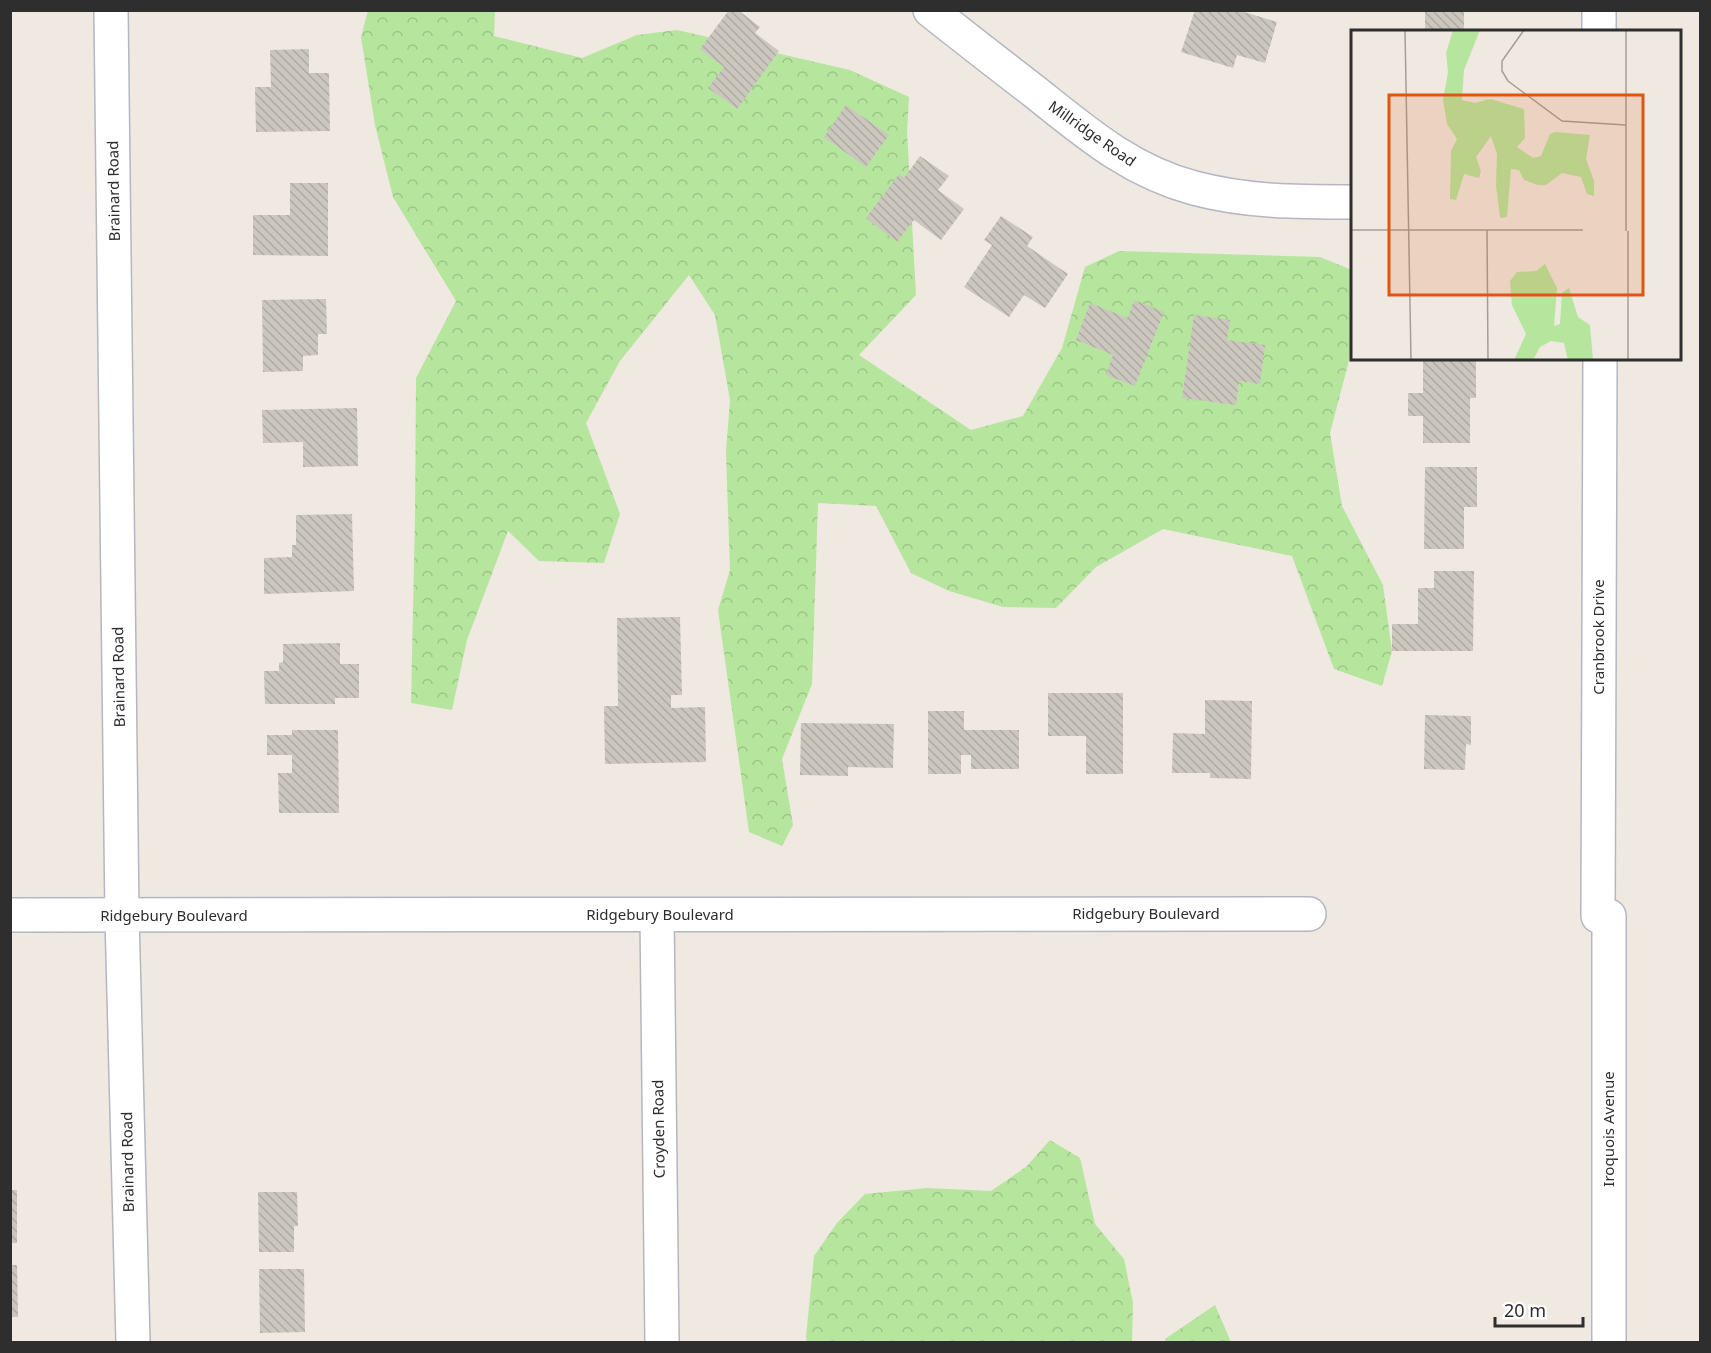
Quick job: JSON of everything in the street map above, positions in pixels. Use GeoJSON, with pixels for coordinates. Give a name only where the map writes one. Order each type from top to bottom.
{"type":"FeatureCollection","features":[{"type":"Feature","properties":{"kind":"street","name":"Brainard Road"},"geometry":{"type":"LineString","coordinates":[[111,10],[122,915],[133,1342]]}},
{"type":"Feature","properties":{"kind":"street","name":"Millridge Road"},"geometry":{"type":"LineString","coordinates":[[930,10],[1127,162],[1192,188],[1227,196],[1276,202],[1351,202]]}},
{"type":"Feature","properties":{"kind":"street"},"geometry":{"type":"LineString","coordinates":[[1599,10],[1599,30]]}},
{"type":"Feature","properties":{"kind":"street","name":"Cranbrook Drive"},"geometry":{"type":"LineString","coordinates":[[1600,360],[1604,916]]}},
{"type":"Feature","properties":{"kind":"street","name":"Ridgebury Boulevard"},"geometry":{"type":"LineString","coordinates":[[10,915],[1309,914]]}},
{"type":"Feature","properties":{"kind":"street","name":"Croyden Road"},"geometry":{"type":"LineString","coordinates":[[657,915],[662,1342]]}},
{"type":"Feature","properties":{"kind":"street","name":"Iroquois Avenue"},"geometry":{"type":"LineString","coordinates":[[1604,916],[1609,1342]]}},
{"type":"Feature","properties":{"kind":"green space"},"geometry":{"type":"Polygon","coordinates":[[[368,10],[495,11],[494,36],[582,58],[637,35],[677,30],[850,70],[909,97],[907,131],[916,295],[859,355],[971,430],[1023,416],[1062,348],[1085,267],[1119,251],[1320,257],[1351,270],[1351,353],[1330,433],[1342,506],[1383,585],[1392,651],[1382,686],[1334,669],[1292,556],[1163,529],[1096,567],[1056,608],[1003,607],[949,591],[911,573],[876,506],[818,503],[812,684],[782,759],[793,825],[782,846],[749,832],[718,610],[730,570],[726,452],[730,400],[715,315],[689,275],[620,361],[586,423],[620,514],[604,563],[539,561],[508,531],[467,640],[452,710],[411,703],[416,378],[456,301],[393,197],[375,125],[361,37],[368,10]]]}},
{"type":"Feature","properties":{"kind":"green space"},"geometry":{"type":"Polygon","coordinates":[[[1050,1140],[1080,1158],[1095,1224],[1124,1259],[1133,1303],[1132,1342],[807,1342],[814,1256],[837,1223],[865,1194],[927,1188],[991,1191],[1026,1167],[1050,1140]]]}},
{"type":"Feature","properties":{"kind":"green space"},"geometry":{"type":"Polygon","coordinates":[[[1215,1305],[1231,1342],[1165,1342],[1165,1339],[1215,1305]]]}},
{"type":"Feature","properties":{"kind":"building"},"geometry":{"type":"Polygon","coordinates":[[[729,10],[738,10],[760,27],[755,33],[779,51],[737,109],[708,88],[724,67],[700,49],[729,10]]]}},
{"type":"Feature","properties":{"kind":"building"},"geometry":{"type":"Polygon","coordinates":[[[1195,10],[1244,10],[1244,12],[1277,22],[1265,63],[1237,55],[1233,68],[1181,52],[1195,10]]]}},
{"type":"Feature","properties":{"kind":"building"},"geometry":{"type":"Polygon","coordinates":[[[1425,10],[1464,10],[1464,30],[1425,30],[1425,10]]]}},
{"type":"Feature","properties":{"kind":"building"},"geometry":{"type":"Polygon","coordinates":[[[309,49],[309,73],[329,73],[330,131],[256,132],[255,87],[271,87],[270,50],[309,49]]]}},
{"type":"Feature","properties":{"kind":"building"},"geometry":{"type":"Polygon","coordinates":[[[846,105],[889,135],[866,167],[824,137],[846,105]]]}},
{"type":"Feature","properties":{"kind":"building"},"geometry":{"type":"Polygon","coordinates":[[[920,156],[949,176],[938,190],[964,209],[941,240],[914,220],[897,242],[866,218],[899,174],[904,178],[920,156]]]}},
{"type":"Feature","properties":{"kind":"building"},"geometry":{"type":"Polygon","coordinates":[[[290,183],[328,183],[328,256],[253,255],[253,215],[290,215],[290,183]]]}},
{"type":"Feature","properties":{"kind":"building"},"geometry":{"type":"Polygon","coordinates":[[[1001,216],[1033,237],[1027,246],[1068,274],[1045,308],[1024,295],[1009,317],[964,287],[992,245],[984,240],[1001,216]]]}},
{"type":"Feature","properties":{"kind":"building"},"geometry":{"type":"Polygon","coordinates":[[[326,299],[327,334],[318,334],[318,355],[303,356],[303,371],[263,372],[262,300],[326,299]]]}},
{"type":"Feature","properties":{"kind":"building"},"geometry":{"type":"Polygon","coordinates":[[[1134,300],[1164,312],[1135,386],[1106,375],[1113,355],[1076,340],[1090,303],[1128,318],[1134,300]]]}},
{"type":"Feature","properties":{"kind":"building"},"geometry":{"type":"Polygon","coordinates":[[[1194,315],[1230,320],[1227,340],[1265,345],[1260,384],[1239,381],[1236,405],[1182,398],[1194,315]]]}},
{"type":"Feature","properties":{"kind":"building"},"geometry":{"type":"Polygon","coordinates":[[[1423,360],[1476,360],[1476,398],[1470,398],[1470,443],[1423,443],[1423,416],[1408,416],[1408,393],[1423,393],[1423,360]]]}},
{"type":"Feature","properties":{"kind":"building"},"geometry":{"type":"Polygon","coordinates":[[[357,408],[358,466],[303,467],[303,442],[263,443],[262,410],[357,408]]]}},
{"type":"Feature","properties":{"kind":"building"},"geometry":{"type":"Polygon","coordinates":[[[1425,467],[1477,467],[1477,507],[1464,507],[1464,549],[1424,549],[1425,467]]]}},
{"type":"Feature","properties":{"kind":"building"},"geometry":{"type":"Polygon","coordinates":[[[352,514],[354,591],[264,594],[264,558],[292,557],[292,545],[296,545],[296,515],[352,514]]]}},
{"type":"Feature","properties":{"kind":"building"},"geometry":{"type":"Polygon","coordinates":[[[1434,571],[1474,571],[1473,651],[1392,651],[1392,624],[1418,624],[1418,588],[1434,588],[1434,571]]]}},
{"type":"Feature","properties":{"kind":"building"},"geometry":{"type":"Polygon","coordinates":[[[680,617],[682,695],[671,695],[671,708],[705,707],[706,762],[605,764],[604,706],[618,706],[617,618],[680,617]]]}},
{"type":"Feature","properties":{"kind":"building"},"geometry":{"type":"Polygon","coordinates":[[[340,643],[340,664],[359,664],[359,698],[335,698],[335,704],[265,704],[264,671],[279,671],[279,663],[283,662],[283,644],[340,643]]]}},
{"type":"Feature","properties":{"kind":"building"},"geometry":{"type":"Polygon","coordinates":[[[1048,693],[1123,693],[1123,774],[1086,774],[1086,736],[1048,736],[1048,693]]]}},
{"type":"Feature","properties":{"kind":"building"},"geometry":{"type":"Polygon","coordinates":[[[1205,700],[1252,701],[1251,779],[1210,778],[1210,773],[1172,773],[1173,733],[1205,734],[1205,700]]]}},
{"type":"Feature","properties":{"kind":"building"},"geometry":{"type":"Polygon","coordinates":[[[928,711],[964,711],[964,730],[1019,730],[1019,769],[971,769],[971,755],[961,755],[961,774],[928,774],[928,711]]]}},
{"type":"Feature","properties":{"kind":"building"},"geometry":{"type":"Polygon","coordinates":[[[1425,715],[1471,716],[1471,745],[1466,744],[1465,770],[1424,769],[1425,715]]]}},
{"type":"Feature","properties":{"kind":"building"},"geometry":{"type":"Polygon","coordinates":[[[801,723],[894,724],[893,768],[848,767],[848,776],[800,775],[801,723]]]}},
{"type":"Feature","properties":{"kind":"building"},"geometry":{"type":"Polygon","coordinates":[[[292,730],[338,730],[339,813],[279,813],[278,773],[292,773],[292,755],[267,755],[267,735],[292,735],[292,730]]]}},
{"type":"Feature","properties":{"kind":"building"},"geometry":{"type":"Polygon","coordinates":[[[10,1190],[17,1190],[17,1243],[10,1243],[10,1190]]]}},
{"type":"Feature","properties":{"kind":"building"},"geometry":{"type":"Polygon","coordinates":[[[258,1192],[297,1192],[298,1226],[294,1226],[294,1252],[259,1252],[258,1192]]]}},
{"type":"Feature","properties":{"kind":"building"},"geometry":{"type":"Polygon","coordinates":[[[10,1265],[17,1265],[18,1317],[10,1317],[10,1265]]]}},
{"type":"Feature","properties":{"kind":"building"},"geometry":{"type":"Polygon","coordinates":[[[259,1269],[304,1269],[305,1332],[260,1333],[259,1269]]]}}]}
